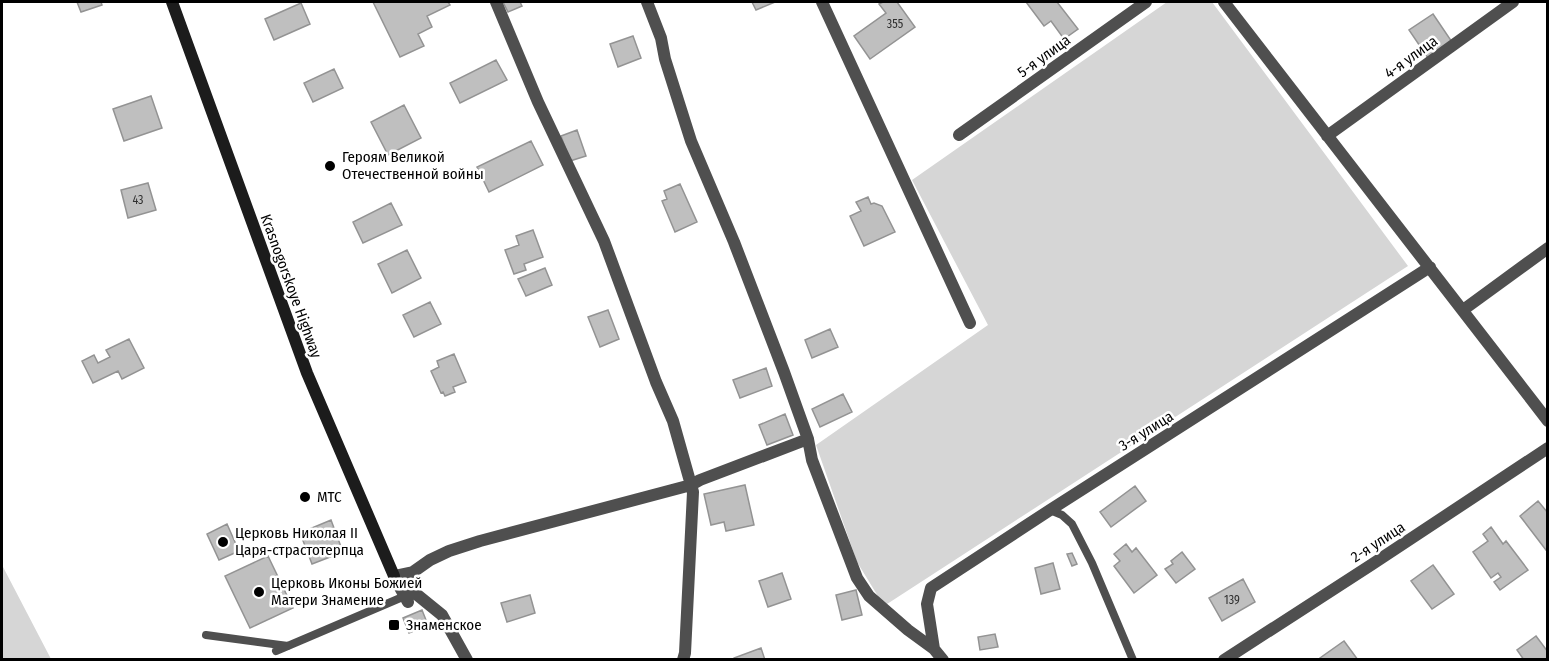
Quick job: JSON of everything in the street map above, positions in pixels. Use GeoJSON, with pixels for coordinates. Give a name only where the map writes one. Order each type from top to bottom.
{"type":"FeatureCollection","features":[{"type":"Feature","properties":{"kind":"street","name":"Krasnogorskoye Highway"},"geometry":{"type":"LineString","coordinates":[[172,2],[307,373],[394,576]]}},
{"type":"Feature","properties":{"kind":"street"},"geometry":{"type":"LineString","coordinates":[[496,2],[538,102],[604,241],[656,382],[673,421],[693,492],[683,660]]}},
{"type":"Feature","properties":{"kind":"street"},"geometry":{"type":"LineString","coordinates":[[647,2],[661,38],[664,59],[691,141],[784,372],[808,439],[812,460],[857,578],[869,596],[934,649],[943,660]]}},
{"type":"Feature","properties":{"kind":"street"},"geometry":{"type":"LineString","coordinates":[[822,2],[970,323]]}},
{"type":"Feature","properties":{"kind":"street","name":"5-я улица"},"geometry":{"type":"LineString","coordinates":[[959,135],[1146,2]]}},
{"type":"Feature","properties":{"kind":"street"},"geometry":{"type":"LineString","coordinates":[[1224,2],[1548,421]]}},
{"type":"Feature","properties":{"kind":"street","name":"4-я улица"},"geometry":{"type":"LineString","coordinates":[[1327,136],[1513,2]]}},
{"type":"Feature","properties":{"kind":"street"},"geometry":{"type":"LineString","coordinates":[[1463,310],[1548,248]]}},
{"type":"Feature","properties":{"kind":"street","name":"3-я улица"},"geometry":{"type":"LineString","coordinates":[[934,649],[927,604],[931,588],[1430,267]]}},
{"type":"Feature","properties":{"kind":"street"},"geometry":{"type":"LineString","coordinates":[[394,576],[413,572],[449,551],[480,541],[691,485],[808,439]]}},
{"type":"Feature","properties":{"kind":"street","name":"2-я улица"},"geometry":{"type":"LineString","coordinates":[[1224,660],[1371,566],[1548,448]]}},
{"type":"Feature","properties":{"kind":"street"},"geometry":{"type":"LineString","coordinates":[[394,576],[407,599]]}},
{"type":"Feature","properties":{"kind":"street"},"geometry":{"type":"LineString","coordinates":[[394,576],[442,615],[467,660]]}},
{"type":"Feature","properties":{"kind":"lane"},"geometry":{"type":"LineString","coordinates":[[1050,510],[1062,515],[1072,524],[1092,563],[1133,660]]}},
{"type":"Feature","properties":{"kind":"lane"},"geometry":{"type":"LineString","coordinates":[[276,651],[407,599]]}},
{"type":"Feature","properties":{"kind":"lane"},"geometry":{"type":"LineString","coordinates":[[206,635],[288,646]]}},
{"type":"Feature","properties":{"kind":"shaded area"},"geometry":{"type":"Polygon","coordinates":[[[1167,2],[1212,2],[1408,266],[884,606],[857,562],[816,445],[988,325],[912,180],[1167,2]]]}},
{"type":"Feature","properties":{"kind":"shaded area"},"geometry":{"type":"Polygon","coordinates":[[[2,565],[51,659],[2,659],[2,565]]]}},
{"type":"Feature","properties":{"kind":"building"},"geometry":{"type":"Polygon","coordinates":[[[77,2],[101,2],[102,5],[81,12],[77,2]]]}},
{"type":"Feature","properties":{"kind":"building"},"geometry":{"type":"Polygon","coordinates":[[[373,2],[448,2],[450,5],[427,16],[432,27],[418,34],[424,46],[400,57],[373,2]]]}},
{"type":"Feature","properties":{"kind":"building"},"geometry":{"type":"Polygon","coordinates":[[[503,2],[520,2],[522,6],[508,12],[503,2]]]}},
{"type":"Feature","properties":{"kind":"building"},"geometry":{"type":"Polygon","coordinates":[[[752,2],[775,2],[756,10],[752,2]]]}},
{"type":"Feature","properties":{"kind":"building"},"geometry":{"type":"Polygon","coordinates":[[[897,2],[915,27],[870,59],[854,36],[886,13],[879,4],[897,2]]]}},
{"type":"Feature","properties":{"kind":"building"},"geometry":{"type":"Polygon","coordinates":[[[1026,2],[1057,2],[1078,29],[1064,39],[1051,21],[1044,26],[1026,2]]]}},
{"type":"Feature","properties":{"kind":"building"},"geometry":{"type":"Polygon","coordinates":[[[301,3],[310,24],[274,40],[265,19],[301,3]]]}},
{"type":"Feature","properties":{"kind":"building"},"geometry":{"type":"Polygon","coordinates":[[[1433,14],[1452,42],[1428,58],[1409,30],[1433,14]]]}},
{"type":"Feature","properties":{"kind":"building"},"geometry":{"type":"Polygon","coordinates":[[[633,36],[641,58],[618,67],[610,44],[633,36]]]}},
{"type":"Feature","properties":{"kind":"building"},"geometry":{"type":"Polygon","coordinates":[[[496,60],[507,80],[460,103],[450,83],[496,60]]]}},
{"type":"Feature","properties":{"kind":"building"},"geometry":{"type":"Polygon","coordinates":[[[334,69],[343,88],[313,102],[304,83],[334,69]]]}},
{"type":"Feature","properties":{"kind":"building"},"geometry":{"type":"Polygon","coordinates":[[[151,96],[162,128],[124,141],[113,109],[151,96]]]}},
{"type":"Feature","properties":{"kind":"building"},"geometry":{"type":"Polygon","coordinates":[[[404,105],[421,138],[388,155],[371,122],[404,105]]]}},
{"type":"Feature","properties":{"kind":"building"},"geometry":{"type":"Polygon","coordinates":[[[577,130],[586,156],[570,161],[561,136],[577,130]]]}},
{"type":"Feature","properties":{"kind":"building"},"geometry":{"type":"Polygon","coordinates":[[[531,141],[543,165],[489,192],[477,167],[531,141]]]}},
{"type":"Feature","properties":{"kind":"building"},"geometry":{"type":"Polygon","coordinates":[[[148,183],[156,210],[128,218],[121,190],[148,183]]]}},
{"type":"Feature","properties":{"kind":"building"},"geometry":{"type":"Polygon","coordinates":[[[680,184],[697,222],[675,232],[662,201],[667,199],[664,191],[680,184]]]}},
{"type":"Feature","properties":{"kind":"building"},"geometry":{"type":"Polygon","coordinates":[[[868,197],[871,204],[882,206],[895,232],[864,246],[850,216],[861,211],[856,202],[868,197]]]}},
{"type":"Feature","properties":{"kind":"building"},"geometry":{"type":"Polygon","coordinates":[[[391,203],[402,225],[363,243],[353,222],[391,203]]]}},
{"type":"Feature","properties":{"kind":"building"},"geometry":{"type":"Polygon","coordinates":[[[533,230],[543,257],[524,264],[526,270],[514,274],[505,250],[519,245],[516,236],[533,230]]]}},
{"type":"Feature","properties":{"kind":"building"},"geometry":{"type":"Polygon","coordinates":[[[407,250],[421,278],[392,293],[378,264],[407,250]]]}},
{"type":"Feature","properties":{"kind":"building"},"geometry":{"type":"Polygon","coordinates":[[[545,268],[552,285],[526,296],[518,279],[545,268]]]}},
{"type":"Feature","properties":{"kind":"building"},"geometry":{"type":"Polygon","coordinates":[[[430,302],[441,324],[414,337],[403,315],[430,302]]]}},
{"type":"Feature","properties":{"kind":"building"},"geometry":{"type":"Polygon","coordinates":[[[608,310],[619,339],[600,347],[588,317],[608,310]]]}},
{"type":"Feature","properties":{"kind":"building"},"geometry":{"type":"Polygon","coordinates":[[[830,329],[838,347],[812,358],[805,340],[830,329]]]}},
{"type":"Feature","properties":{"kind":"building"},"geometry":{"type":"Polygon","coordinates":[[[129,339],[144,368],[122,379],[118,371],[93,383],[82,361],[94,355],[98,363],[110,357],[106,350],[129,339]]]}},
{"type":"Feature","properties":{"kind":"building"},"geometry":{"type":"Polygon","coordinates":[[[454,354],[466,382],[453,387],[455,392],[445,396],[443,392],[441,393],[431,371],[439,367],[437,361],[454,354]]]}},
{"type":"Feature","properties":{"kind":"building"},"geometry":{"type":"Polygon","coordinates":[[[766,368],[772,386],[740,398],[733,380],[766,368]]]}},
{"type":"Feature","properties":{"kind":"building"},"geometry":{"type":"Polygon","coordinates":[[[843,394],[852,412],[820,427],[812,409],[843,394]]]}},
{"type":"Feature","properties":{"kind":"building"},"geometry":{"type":"Polygon","coordinates":[[[785,414],[793,435],[767,445],[759,425],[785,414]]]}},
{"type":"Feature","properties":{"kind":"building"},"geometry":{"type":"Polygon","coordinates":[[[745,485],[754,525],[726,531],[724,522],[711,525],[704,494],[745,485]]]}},
{"type":"Feature","properties":{"kind":"building"},"geometry":{"type":"Polygon","coordinates":[[[1135,486],[1146,501],[1111,527],[1100,512],[1135,486]]]}},
{"type":"Feature","properties":{"kind":"building"},"geometry":{"type":"Polygon","coordinates":[[[1538,501],[1548,513],[1548,549],[1546,550],[1520,516],[1538,501]]]}},
{"type":"Feature","properties":{"kind":"building"},"geometry":{"type":"Polygon","coordinates":[[[331,520],[343,552],[312,564],[300,533],[331,520]]]}},
{"type":"Feature","properties":{"kind":"building","name":"Церковь Николая II Царя-страстотерпца"},"geometry":{"type":"Polygon","coordinates":[[[227,524],[239,551],[219,560],[207,534],[227,524]]]}},
{"type":"Feature","properties":{"kind":"building"},"geometry":{"type":"Polygon","coordinates":[[[1491,527],[1503,544],[1506,541],[1528,570],[1500,590],[1494,582],[1501,577],[1498,573],[1491,578],[1473,552],[1488,541],[1483,534],[1491,527]]]}},
{"type":"Feature","properties":{"kind":"building"},"geometry":{"type":"Polygon","coordinates":[[[1126,544],[1132,552],[1136,548],[1157,575],[1134,593],[1114,566],[1120,561],[1114,554],[1126,544]]]}},
{"type":"Feature","properties":{"kind":"building"},"geometry":{"type":"Polygon","coordinates":[[[1182,552],[1195,569],[1176,583],[1165,569],[1173,564],[1171,561],[1182,552]]]}},
{"type":"Feature","properties":{"kind":"building"},"geometry":{"type":"Polygon","coordinates":[[[1072,553],[1077,564],[1072,566],[1067,554],[1072,553]]]}},
{"type":"Feature","properties":{"kind":"building","name":"Церковь Иконы Божией Матери Знамение"},"geometry":{"type":"Polygon","coordinates":[[[268,556],[293,608],[250,628],[225,576],[268,556]]]}},
{"type":"Feature","properties":{"kind":"building"},"geometry":{"type":"Polygon","coordinates":[[[1053,563],[1060,589],[1041,594],[1035,568],[1053,563]]]}},
{"type":"Feature","properties":{"kind":"building"},"geometry":{"type":"Polygon","coordinates":[[[1433,565],[1454,594],[1432,609],[1411,581],[1433,565]]]}},
{"type":"Feature","properties":{"kind":"building"},"geometry":{"type":"Polygon","coordinates":[[[782,573],[791,599],[768,607],[759,581],[782,573]]]}},
{"type":"Feature","properties":{"kind":"building"},"geometry":{"type":"Polygon","coordinates":[[[1243,579],[1255,602],[1222,621],[1209,598],[1243,579]]]}},
{"type":"Feature","properties":{"kind":"building"},"geometry":{"type":"Polygon","coordinates":[[[856,590],[862,615],[842,620],[836,595],[856,590]]]}},
{"type":"Feature","properties":{"kind":"building"},"geometry":{"type":"Polygon","coordinates":[[[530,595],[535,613],[507,622],[501,603],[530,595]]]}},
{"type":"Feature","properties":{"kind":"building"},"geometry":{"type":"Polygon","coordinates":[[[422,610],[428,625],[409,633],[403,618],[422,610]]]}},
{"type":"Feature","properties":{"kind":"building"},"geometry":{"type":"Polygon","coordinates":[[[995,634],[998,647],[980,650],[978,637],[995,634]]]}},
{"type":"Feature","properties":{"kind":"building"},"geometry":{"type":"Polygon","coordinates":[[[1536,636],[1548,652],[1548,660],[1524,660],[1517,650],[1536,636]]]}},
{"type":"Feature","properties":{"kind":"building"},"geometry":{"type":"Polygon","coordinates":[[[1344,641],[1358,660],[1321,660],[1320,658],[1344,641]]]}},
{"type":"Feature","properties":{"kind":"building"},"geometry":{"type":"Polygon","coordinates":[[[761,648],[765,660],[734,660],[734,658],[761,648]]]}},
{"type":"Feature","properties":{"kind":"place","name":"Героям Великой Отечественной войны"},"geometry":{"type":"Point","coordinates":[330,166]}},
{"type":"Feature","properties":{"kind":"place","name":"МТС"},"geometry":{"type":"Point","coordinates":[305,497]}},
{"type":"Feature","properties":{"kind":"place","name":"Церковь Николая II Царя-страстотерпца"},"geometry":{"type":"Point","coordinates":[223,542]}},
{"type":"Feature","properties":{"kind":"place","name":"Церковь Иконы Божией Матери Знамение"},"geometry":{"type":"Point","coordinates":[259,592]}},
{"type":"Feature","properties":{"kind":"place","name":"Знаменское"},"geometry":{"type":"Point","coordinates":[394,625]}}]}
